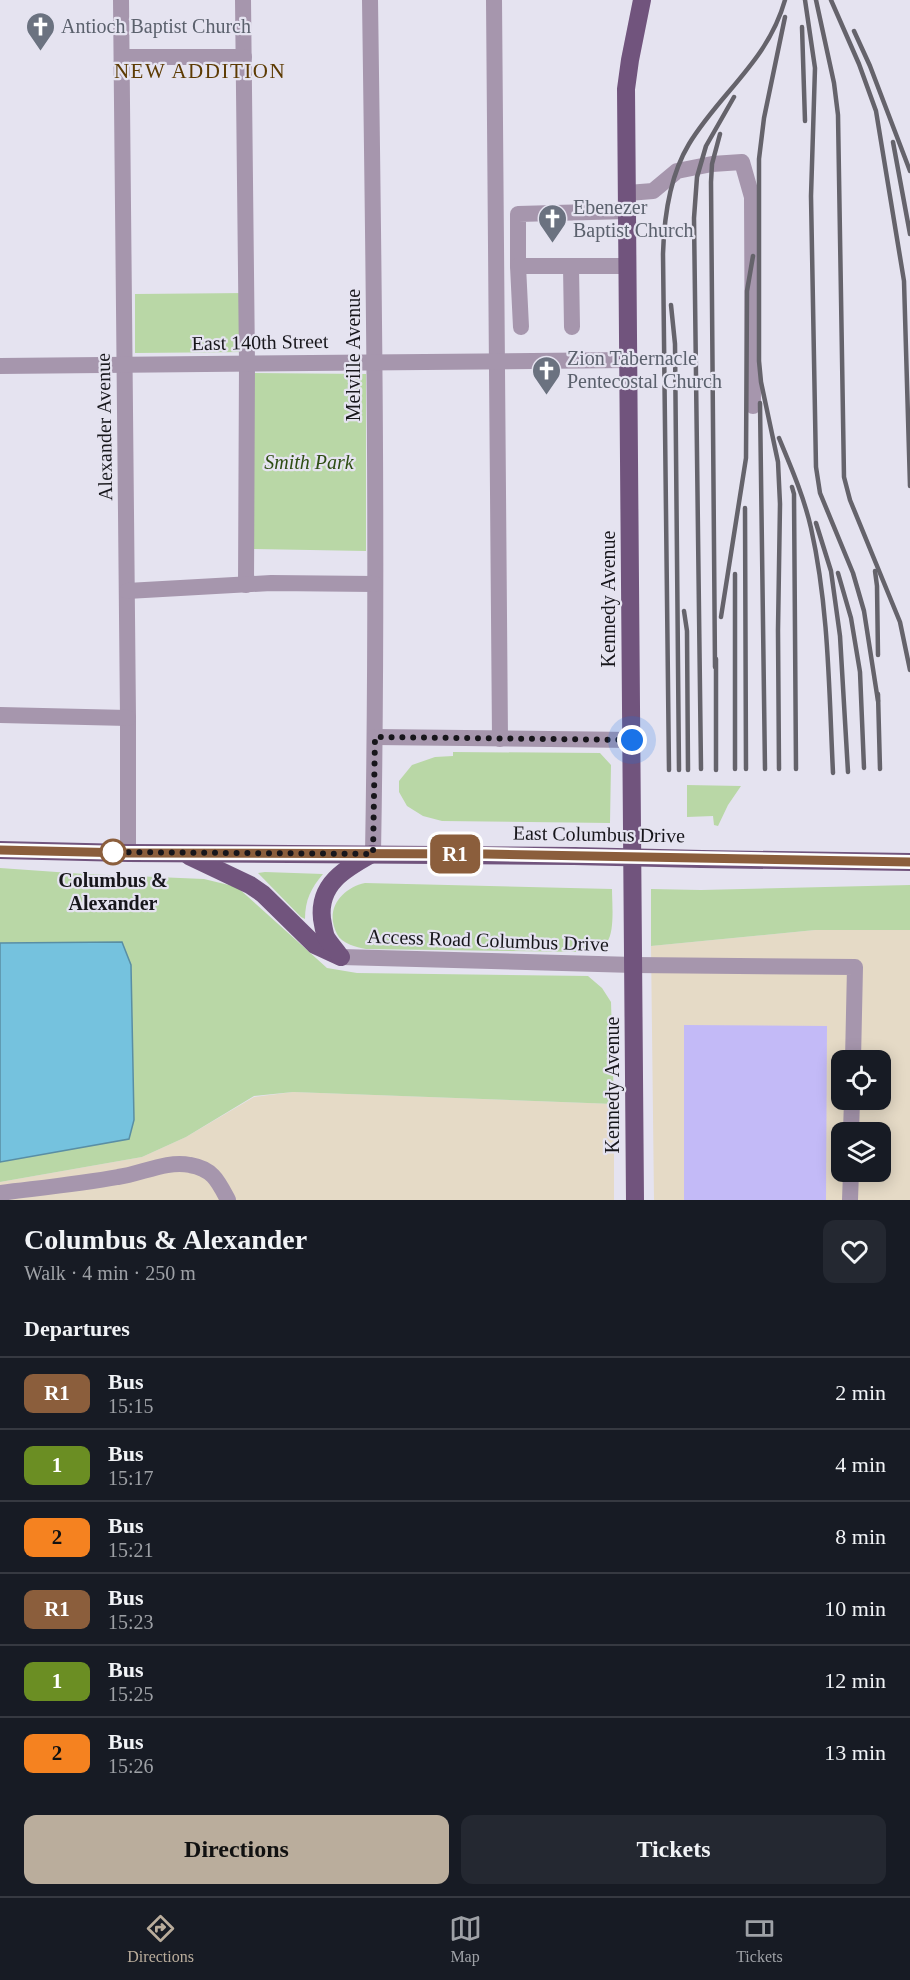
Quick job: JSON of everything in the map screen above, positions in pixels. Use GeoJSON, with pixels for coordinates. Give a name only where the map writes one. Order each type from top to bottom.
{"type":"FeatureCollection","features":[{"type":"Feature","properties":{"kind":"main road","name":"Kennedy Avenue"},"geometry":{"type":"LineString","coordinates":[[635,1200],[626,89],[631,51],[642,0]]}},
{"type":"Feature","properties":{"kind":"main road","name":"East Columbus Drive"},"geometry":{"type":"LineString","coordinates":[[0,850],[910,862]]}},
{"type":"Feature","properties":{"kind":"main road"},"geometry":{"type":"LineString","coordinates":[[182,853],[250,885],[263,894],[315,945],[341,957]]}},
{"type":"Feature","properties":{"kind":"main road"},"geometry":{"type":"LineString","coordinates":[[341,957],[326,937],[321,912],[322,900],[326,889],[339,876],[354,864],[373,854]]}},
{"type":"Feature","properties":{"kind":"street","name":"Alexander Avenue"},"geometry":{"type":"LineString","coordinates":[[121,0],[128,853]]}},
{"type":"Feature","properties":{"kind":"street"},"geometry":{"type":"LineString","coordinates":[[243,0],[248,363],[246,585]]}},
{"type":"Feature","properties":{"kind":"street","name":"Melville Avenue"},"geometry":{"type":"LineString","coordinates":[[370,0],[375,362],[373,854]]}},
{"type":"Feature","properties":{"kind":"street"},"geometry":{"type":"LineString","coordinates":[[494,0],[500,739]]}},
{"type":"Feature","properties":{"kind":"street"},"geometry":{"type":"LineString","coordinates":[[122,57],[244,57]]}},
{"type":"Feature","properties":{"kind":"street"},"geometry":{"type":"LineString","coordinates":[[521,327],[518,213],[628,202],[653,191],[677,171],[712,164],[742,162],[752,197],[753,406]]}},
{"type":"Feature","properties":{"kind":"street"},"geometry":{"type":"LineString","coordinates":[[518,266],[628,266]]}},
{"type":"Feature","properties":{"kind":"street"},"geometry":{"type":"LineString","coordinates":[[570,267],[572,327]]}},
{"type":"Feature","properties":{"kind":"street","name":"East 140th Street"},"geometry":{"type":"LineString","coordinates":[[0,366],[629,360]]}},
{"type":"Feature","properties":{"kind":"street"},"geometry":{"type":"LineString","coordinates":[[127,591],[271,583],[375,584]]}},
{"type":"Feature","properties":{"kind":"street"},"geometry":{"type":"LineString","coordinates":[[0,715],[128,718]]}},
{"type":"Feature","properties":{"kind":"street"},"geometry":{"type":"LineString","coordinates":[[375,737],[632,740]]}},
{"type":"Feature","properties":{"kind":"street","name":"Access Road Columbus Drive"},"geometry":{"type":"LineString","coordinates":[[341,957],[634,965],[855,967],[853,1050]]}},
{"type":"Feature","properties":{"kind":"street"},"geometry":{"type":"LineString","coordinates":[[0,1193],[120,1177],[167,1166],[189,1164],[216,1176],[228,1200]]}},
{"type":"Feature","properties":{"kind":"street"},"geometry":{"type":"LineString","coordinates":[[850,1200],[851,1182]]}},
{"type":"Feature","properties":{"kind":"shaded area"},"geometry":{"type":"Polygon","coordinates":[[[815,930],[910,930],[910,1200],[654,1200],[651,946],[815,930]]]}},
{"type":"Feature","properties":{"kind":"shaded area"},"geometry":{"type":"Polygon","coordinates":[[[293,1092],[614,1104],[614,1200],[0,1200],[0,1182],[142,1157],[186,1137],[254,1097],[293,1092]]]}},
{"type":"Feature","properties":{"kind":"green space"},"geometry":{"type":"Polygon","coordinates":[[[247,293],[247,352],[135,353],[135,294],[247,293]]]}},
{"type":"Feature","properties":{"kind":"green space","name":"Smith Park"},"geometry":{"type":"Polygon","coordinates":[[[251,373],[366,374],[366,551],[253,549],[251,373]]]}},
{"type":"Feature","properties":{"kind":"green space"},"geometry":{"type":"Polygon","coordinates":[[[453,752],[600,753],[611,765],[610,823],[442,821],[423,816],[407,806],[399,792],[399,781],[412,765],[435,757],[453,756],[453,752]]]}},
{"type":"Feature","properties":{"kind":"green space"},"geometry":{"type":"Polygon","coordinates":[[[687,785],[741,786],[718,826],[714,825],[713,816],[687,817],[687,785]]]}},
{"type":"Feature","properties":{"kind":"green space"},"geometry":{"type":"Polygon","coordinates":[[[0,868],[204,879],[237,887],[327,968],[357,973],[588,976],[602,988],[611,1002],[614,1104],[293,1092],[254,1096],[186,1137],[142,1157],[0,1182],[0,1162],[128,1139],[134,1120],[131,965],[122,942],[0,943],[0,868]]]}},
{"type":"Feature","properties":{"kind":"green space"},"geometry":{"type":"Polygon","coordinates":[[[258,873],[323,874],[310,895],[305,919],[258,873]]]}},
{"type":"Feature","properties":{"kind":"green space"},"geometry":{"type":"Polygon","coordinates":[[[365,883],[612,889],[610,937],[600,947],[585,952],[366,949],[350,944],[339,937],[333,916],[337,901],[349,890],[365,883]]]}},
{"type":"Feature","properties":{"kind":"green space"},"geometry":{"type":"Polygon","coordinates":[[[910,885],[910,930],[815,930],[651,946],[651,889],[910,885]]]}},
{"type":"Feature","properties":{"kind":"water"},"geometry":{"type":"Polygon","coordinates":[[[122,942],[131,965],[134,1120],[129,1139],[0,1162],[0,943],[122,942]]]}},
{"type":"Feature","properties":{"kind":"building"},"geometry":{"type":"Polygon","coordinates":[[[684,1025],[827,1026],[826,1200],[684,1200],[684,1025]]]}},
{"type":"Feature","properties":{"kind":"railway"},"geometry":{"type":"LineString","coordinates":[[669,770],[663,254],[666,212],[672,184],[689,144],[755,59],[777,22],[785,0]]}},
{"type":"Feature","properties":{"kind":"railway"},"geometry":{"type":"LineString","coordinates":[[805,0],[815,68],[811,196],[816,467],[820,493],[853,573],[864,611],[878,701]]}},
{"type":"Feature","properties":{"kind":"railway"},"geometry":{"type":"LineString","coordinates":[[816,0],[834,83],[838,115],[844,477],[850,500],[900,622],[910,670]]}},
{"type":"Feature","properties":{"kind":"railway"},"geometry":{"type":"LineString","coordinates":[[831,0],[859,64],[876,111],[904,281],[910,486]]}},
{"type":"Feature","properties":{"kind":"railway"},"geometry":{"type":"LineString","coordinates":[[779,769],[780,504],[778,462],[761,382],[759,361],[759,159],[764,118],[785,17]]}},
{"type":"Feature","properties":{"kind":"railway"},"geometry":{"type":"LineString","coordinates":[[802,27],[805,121]]}},
{"type":"Feature","properties":{"kind":"railway"},"geometry":{"type":"LineString","coordinates":[[854,31],[870,66],[910,171]]}},
{"type":"Feature","properties":{"kind":"railway"},"geometry":{"type":"LineString","coordinates":[[701,769],[694,218],[697,177],[706,146],[734,97]]}},
{"type":"Feature","properties":{"kind":"railway"},"geometry":{"type":"LineString","coordinates":[[715,667],[711,182],[712,164],[720,134]]}},
{"type":"Feature","properties":{"kind":"railway"},"geometry":{"type":"LineString","coordinates":[[893,142],[910,234]]}},
{"type":"Feature","properties":{"kind":"railway"},"geometry":{"type":"LineString","coordinates":[[721,617],[746,458],[747,291],[753,256]]}},
{"type":"Feature","properties":{"kind":"railway"},"geometry":{"type":"LineString","coordinates":[[671,305],[675,344],[679,770]]}},
{"type":"Feature","properties":{"kind":"railway"},"geometry":{"type":"LineString","coordinates":[[760,403],[765,769]]}},
{"type":"Feature","properties":{"kind":"railway"},"geometry":{"type":"LineString","coordinates":[[779,438],[805,505],[817,558],[825,619],[833,773]]}},
{"type":"Feature","properties":{"kind":"railway"},"geometry":{"type":"LineString","coordinates":[[792,487],[794,494],[796,769]]}},
{"type":"Feature","properties":{"kind":"railway"},"geometry":{"type":"LineString","coordinates":[[745,508],[746,769]]}},
{"type":"Feature","properties":{"kind":"railway"},"geometry":{"type":"LineString","coordinates":[[816,523],[831,571],[840,636],[848,772]]}},
{"type":"Feature","properties":{"kind":"railway"},"geometry":{"type":"LineString","coordinates":[[875,571],[878,655]]}},
{"type":"Feature","properties":{"kind":"railway"},"geometry":{"type":"LineString","coordinates":[[838,573],[851,618],[860,672],[864,768]]}},
{"type":"Feature","properties":{"kind":"railway"},"geometry":{"type":"LineString","coordinates":[[735,574],[735,769]]}},
{"type":"Feature","properties":{"kind":"railway"},"geometry":{"type":"LineString","coordinates":[[684,611],[687,631],[688,770]]}},
{"type":"Feature","properties":{"kind":"railway"},"geometry":{"type":"LineString","coordinates":[[716,659],[716,770]]}},
{"type":"Feature","properties":{"kind":"railway"},"geometry":{"type":"LineString","coordinates":[[878,694],[880,769]]}},
{"type":"Feature","properties":{"kind":"bus line","name":"R1"},"geometry":{"type":"LineString","coordinates":[[0,850],[128,853],[485,854],[910,862]]}},
{"type":"Feature","properties":{"kind":"place","name":"Antioch Baptist Church"},"geometry":{"type":"Point","coordinates":[40,52]}},
{"type":"Feature","properties":{"kind":"place","name":"Ebenezer Baptist Church"},"geometry":{"type":"Point","coordinates":[552,244]}},
{"type":"Feature","properties":{"kind":"place","name":"Zion Tabernacle Pentecostal Church"},"geometry":{"type":"Point","coordinates":[546,396]}},
{"type":"Feature","properties":{"kind":"place","name":"Columbus & Alexander"},"geometry":{"type":"Point","coordinates":[113,852]}},
{"type":"Feature","properties":{"kind":"district","name":"NEW ADDITION"},"geometry":{"type":"Point","coordinates":[200,71]}},
{"type":"Feature","properties":{"kind":"route"},"geometry":{"type":"LineString","coordinates":[[113,852],[110,852],[373,854],[375,737],[632,740]]}}]}
